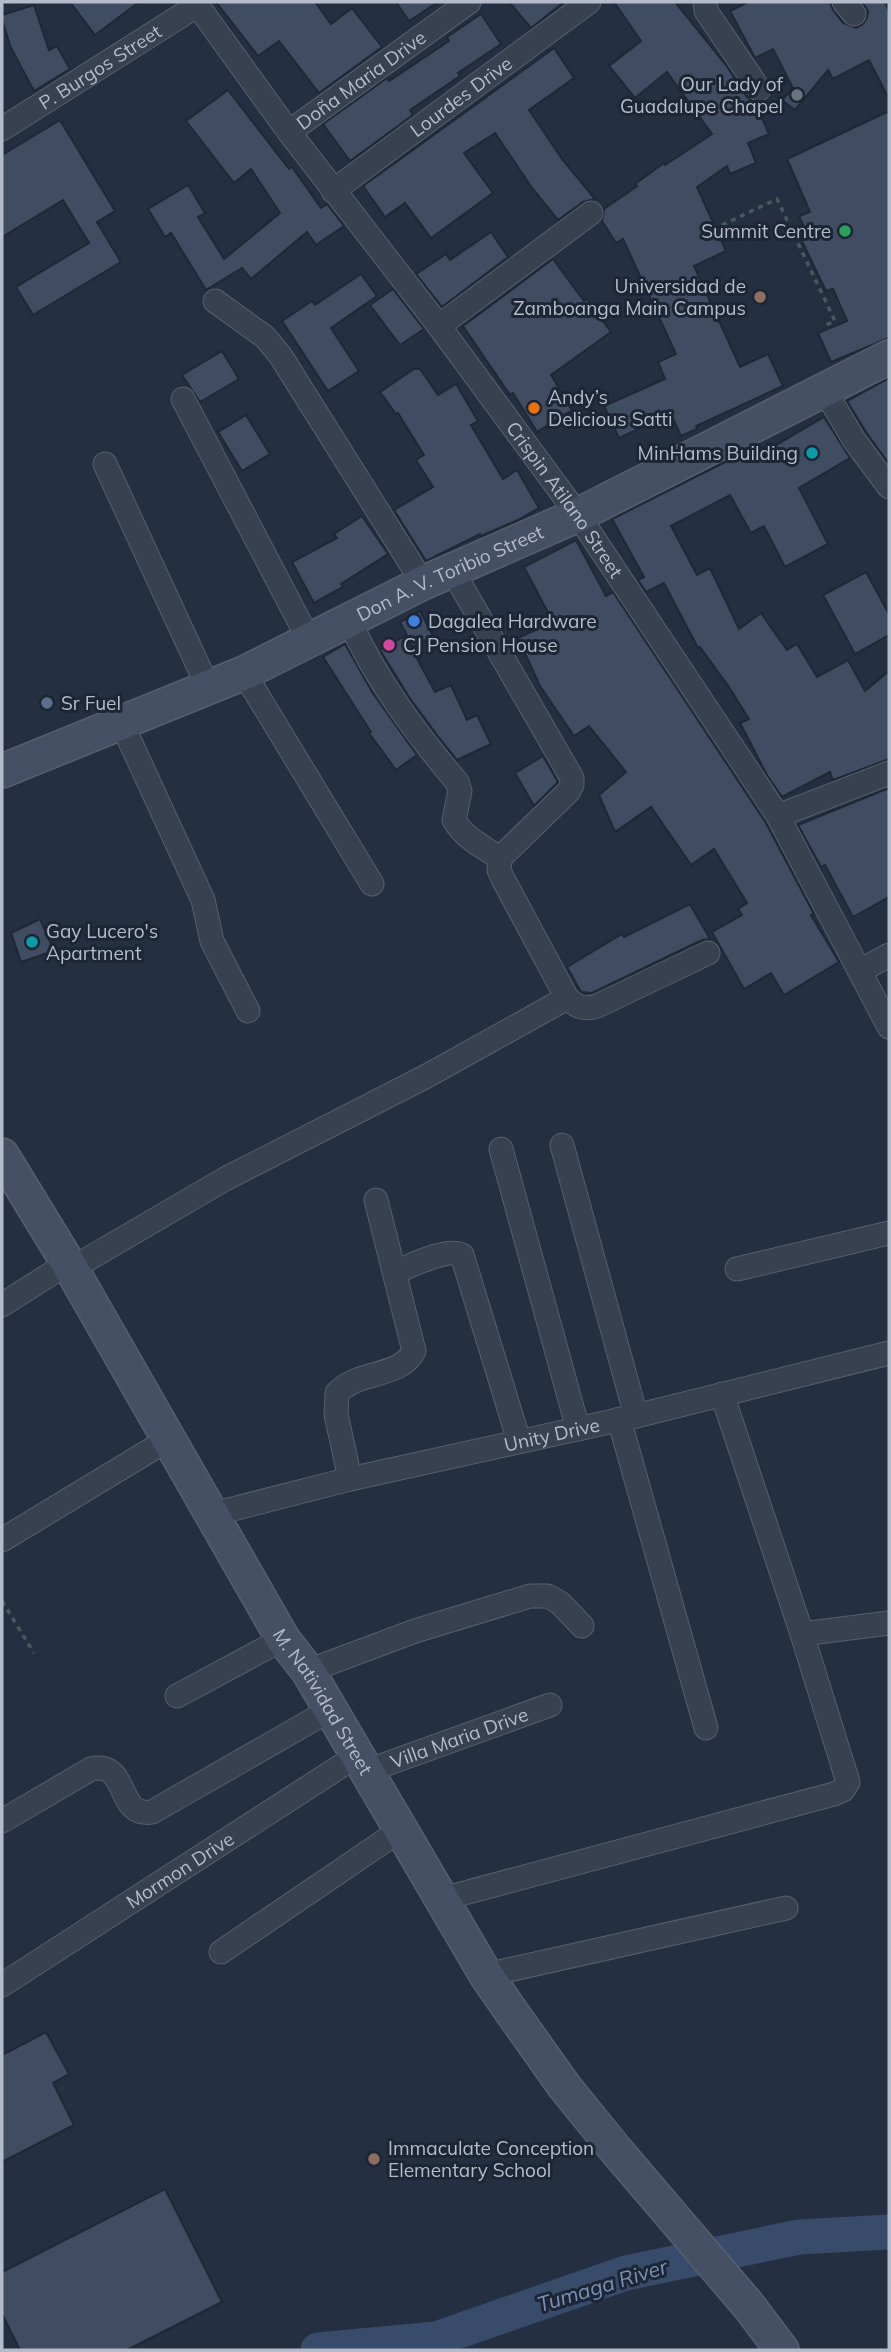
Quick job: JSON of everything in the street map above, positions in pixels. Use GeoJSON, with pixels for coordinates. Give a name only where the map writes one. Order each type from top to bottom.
{"type":"FeatureCollection","features":[{"type":"Feature","properties":{"kind":"street","name":"Doña Maria Drive"},"geometry":{"type":"LineString","coordinates":[[289,132],[470,2]]}},
{"type":"Feature","properties":{"kind":"street","name":"Lourdes Drive"},"geometry":{"type":"LineString","coordinates":[[333,191],[589,2]]}},
{"type":"Feature","properties":{"kind":"street"},"geometry":{"type":"LineString","coordinates":[[705,2],[706,10],[759,89]]}},
{"type":"Feature","properties":{"kind":"street","name":"Crispin Atilano Street"},"geometry":{"type":"LineString","coordinates":[[196,3],[289,132],[439,326],[578,516],[778,816],[889,1027]]}},
{"type":"Feature","properties":{"kind":"street","name":"P. Burgos Street"},"geometry":{"type":"LineString","coordinates":[[2,130],[196,3]]}},
{"type":"Feature","properties":{"kind":"street"},"geometry":{"type":"LineString","coordinates":[[439,326],[591,213]]}},
{"type":"Feature","properties":{"kind":"street"},"geometry":{"type":"LineString","coordinates":[[215,302],[265,337],[280,355],[437,576],[572,778],[568,792],[500,858],[499,870],[567,998],[575,1006],[587,1009],[597,1006],[708,953]]}},
{"type":"Feature","properties":{"kind":"street","name":"Don A. V. Toribio Street"},"geometry":{"type":"LineString","coordinates":[[5,763],[122,724],[244,673],[437,576],[578,516],[889,357]]}},
{"type":"Feature","properties":{"kind":"street"},"geometry":{"type":"LineString","coordinates":[[824,389],[854,440],[889,486]]}},
{"type":"Feature","properties":{"kind":"street"},"geometry":{"type":"LineString","coordinates":[[183,398],[309,640]]}},
{"type":"Feature","properties":{"kind":"street"},"geometry":{"type":"LineString","coordinates":[[106,464],[208,687]]}},
{"type":"Feature","properties":{"kind":"street"},"geometry":{"type":"LineString","coordinates":[[349,620],[369,660],[397,705],[457,782],[460,791],[454,820],[458,827],[465,835],[500,858]]}},
{"type":"Feature","properties":{"kind":"street"},"geometry":{"type":"LineString","coordinates":[[244,673],[372,884]]}},
{"type":"Feature","properties":{"kind":"street"},"geometry":{"type":"LineString","coordinates":[[122,724],[203,900],[212,941],[248,1011]]}},
{"type":"Feature","properties":{"kind":"street"},"geometry":{"type":"LineString","coordinates":[[778,816],[889,773]]}},
{"type":"Feature","properties":{"kind":"street"},"geometry":{"type":"LineString","coordinates":[[859,971],[889,955]]}},
{"type":"Feature","properties":{"kind":"street"},"geometry":{"type":"LineString","coordinates":[[2,1305],[225,1179],[425,1077],[567,998]]}},
{"type":"Feature","properties":{"kind":"street"},"geometry":{"type":"LineString","coordinates":[[562,1145],[627,1417],[706,1728]]}},
{"type":"Feature","properties":{"kind":"street"},"geometry":{"type":"LineString","coordinates":[[501,1149],[578,1429]]}},
{"type":"Feature","properties":{"kind":"street","name":"M. Natividad Street"},"geometry":{"type":"LineString","coordinates":[[2,1155],[70,1266],[283,1639],[308,1671],[486,1975],[564,2086],[748,2305],[782,2350]]}},
{"type":"Feature","properties":{"kind":"street"},"geometry":{"type":"LineString","coordinates":[[349,1479],[336,1414],[337,1393],[346,1384],[360,1377],[404,1364],[414,1350],[376,1200]]}},
{"type":"Feature","properties":{"kind":"street"},"geometry":{"type":"LineString","coordinates":[[737,1269],[889,1233]]}},
{"type":"Feature","properties":{"kind":"street"},"geometry":{"type":"LineString","coordinates":[[395,1272],[445,1253],[458,1252],[462,1255],[519,1441]]}},
{"type":"Feature","properties":{"kind":"street","name":"Unity Drive"},"geometry":{"type":"LineString","coordinates":[[213,1514],[349,1479],[578,1429],[889,1353]]}},
{"type":"Feature","properties":{"kind":"street"},"geometry":{"type":"LineString","coordinates":[[442,1899],[843,1790],[848,1782],[722,1394]]}},
{"type":"Feature","properties":{"kind":"street"},"geometry":{"type":"LineString","coordinates":[[2,1540],[169,1439]]}},
{"type":"Feature","properties":{"kind":"street"},"geometry":{"type":"LineString","coordinates":[[308,1671],[415,1631],[530,1596],[548,1596],[582,1626]]}},
{"type":"Feature","properties":{"kind":"street"},"geometry":{"type":"LineString","coordinates":[[802,1634],[889,1623]]}},
{"type":"Feature","properties":{"kind":"street"},"geometry":{"type":"LineString","coordinates":[[177,1696],[283,1639]]}},
{"type":"Feature","properties":{"kind":"street","name":"Villa Maria Drive"},"geometry":{"type":"LineString","coordinates":[[362,1763],[550,1705]]}},
{"type":"Feature","properties":{"kind":"street"},"geometry":{"type":"LineString","coordinates":[[2,1821],[91,1769],[101,1767],[114,1774],[132,1808],[138,1812],[152,1812],[330,1710]]}},
{"type":"Feature","properties":{"kind":"street","name":"Mormon Drive"},"geometry":{"type":"LineString","coordinates":[[2,1985],[362,1763]]}},
{"type":"Feature","properties":{"kind":"street"},"geometry":{"type":"LineString","coordinates":[[221,1952],[402,1829]]}},
{"type":"Feature","properties":{"kind":"street"},"geometry":{"type":"LineString","coordinates":[[486,1975],[786,1908]]}},
{"type":"Feature","properties":{"kind":"path"},"geometry":{"type":"LineString","coordinates":[[722,225],[777,199],[835,321],[826,325],[828,329]]}},
{"type":"Feature","properties":{"kind":"path"},"geometry":{"type":"LineString","coordinates":[[2,1601],[34,1653]]}},
{"type":"Feature","properties":{"kind":"building"},"geometry":{"type":"Polygon","coordinates":[[[70,2],[139,2],[95,35],[70,2]]]}},
{"type":"Feature","properties":{"kind":"building"},"geometry":{"type":"Polygon","coordinates":[[[216,2],[315,2],[331,24],[352,8],[382,47],[319,93],[279,41],[258,56],[216,2]]]}},
{"type":"Feature","properties":{"kind":"building"},"geometry":{"type":"Polygon","coordinates":[[[396,2],[438,2],[409,21],[396,2]]]}},
{"type":"Feature","properties":{"kind":"building"},"geometry":{"type":"Polygon","coordinates":[[[509,2],[564,2],[531,28],[509,2]]]}},
{"type":"Feature","properties":{"kind":"building"},"geometry":{"type":"Polygon","coordinates":[[[614,2],[675,2],[726,65],[747,97],[755,102],[769,134],[748,143],[756,163],[730,174],[727,166],[697,187],[726,251],[694,266],[740,367],[768,354],[783,386],[696,426],[697,429],[681,436],[671,414],[619,438],[604,406],[665,379],[658,362],[676,354],[623,239],[616,243],[602,221],[604,209],[637,186],[635,184],[712,134],[667,72],[635,98],[609,66],[641,41],[614,2]]]}},
{"type":"Feature","properties":{"kind":"building"},"geometry":{"type":"Polygon","coordinates":[[[748,2],[830,2],[843,23],[856,28],[867,18],[868,11],[862,2],[885,2],[889,11],[889,99],[869,60],[833,79],[828,70],[795,110],[782,100],[793,88],[773,49],[755,58],[730,11],[748,2]]]}},
{"type":"Feature","properties":{"kind":"building"},"geometry":{"type":"Polygon","coordinates":[[[34,5],[49,50],[57,46],[70,69],[34,91],[11,48],[2,15],[34,5]]]}},
{"type":"Feature","properties":{"kind":"building"},"geometry":{"type":"Polygon","coordinates":[[[481,14],[501,44],[410,110],[413,115],[350,161],[323,124],[387,78],[389,81],[449,41],[447,37],[481,14]]]}},
{"type":"Feature","properties":{"kind":"building"},"geometry":{"type":"Polygon","coordinates":[[[554,48],[574,78],[529,110],[562,159],[595,199],[583,202],[558,220],[532,188],[495,133],[464,153],[493,193],[431,238],[405,203],[385,217],[363,186],[554,48]]]}},
{"type":"Feature","properties":{"kind":"building"},"geometry":{"type":"Polygon","coordinates":[[[228,90],[289,169],[292,167],[321,208],[327,204],[344,226],[316,245],[307,232],[251,279],[242,268],[206,290],[171,233],[165,237],[148,209],[188,185],[205,213],[198,217],[224,259],[280,213],[251,169],[234,183],[186,121],[228,90]]]}},
{"type":"Feature","properties":{"kind":"building","name":"Summit Centre"},"geometry":{"type":"Polygon","coordinates":[[[889,111],[889,338],[831,362],[818,333],[847,321],[833,289],[826,291],[798,233],[805,229],[799,216],[810,212],[787,159],[889,111]]]}},
{"type":"Feature","properties":{"kind":"building"},"geometry":{"type":"Polygon","coordinates":[[[60,120],[115,211],[97,222],[121,262],[33,315],[16,287],[89,243],[63,200],[2,237],[2,155],[60,120]]]}},
{"type":"Feature","properties":{"kind":"building"},"geometry":{"type":"Polygon","coordinates":[[[491,232],[508,257],[442,307],[416,274],[446,254],[450,260],[491,232]]]}},
{"type":"Feature","properties":{"kind":"building"},"geometry":{"type":"Polygon","coordinates":[[[553,259],[611,332],[551,375],[572,410],[537,432],[513,393],[510,395],[463,326],[553,259]]]}},
{"type":"Feature","properties":{"kind":"building"},"geometry":{"type":"Polygon","coordinates":[[[361,274],[377,296],[331,328],[359,371],[328,391],[282,321],[312,301],[315,305],[361,274]]]}},
{"type":"Feature","properties":{"kind":"building"},"geometry":{"type":"Polygon","coordinates":[[[393,289],[424,329],[400,345],[370,305],[393,289]]]}},
{"type":"Feature","properties":{"kind":"building"},"geometry":{"type":"Polygon","coordinates":[[[222,351],[239,379],[200,402],[182,375],[222,351]]]}},
{"type":"Feature","properties":{"kind":"building"},"geometry":{"type":"Polygon","coordinates":[[[414,369],[420,369],[438,395],[456,384],[478,421],[471,425],[503,479],[517,470],[539,508],[426,561],[394,510],[433,487],[416,460],[424,455],[398,413],[396,414],[380,392],[414,369]]]}},
{"type":"Feature","properties":{"kind":"building"},"geometry":{"type":"Polygon","coordinates":[[[889,378],[889,464],[847,401],[889,378]]]}},
{"type":"Feature","properties":{"kind":"building"},"geometry":{"type":"Polygon","coordinates":[[[246,415],[270,454],[242,471],[218,432],[246,415]]]}},
{"type":"Feature","properties":{"kind":"building"},"geometry":{"type":"Polygon","coordinates":[[[824,417],[850,458],[799,488],[828,544],[785,567],[764,526],[751,533],[730,495],[671,526],[697,575],[710,568],[739,629],[761,613],[787,650],[797,644],[817,677],[848,660],[865,691],[889,671],[889,759],[833,780],[830,772],[782,797],[767,775],[740,723],[749,719],[729,687],[700,647],[698,648],[664,583],[646,592],[638,580],[644,577],[612,519],[755,447],[759,455],[824,417]]]}},
{"type":"Feature","properties":{"kind":"building"},"geometry":{"type":"Polygon","coordinates":[[[362,516],[388,554],[341,584],[343,587],[314,603],[292,562],[337,538],[334,534],[362,516]]]}},
{"type":"Feature","properties":{"kind":"building"},"geometry":{"type":"Polygon","coordinates":[[[576,540],[606,596],[613,592],[766,823],[814,914],[811,915],[839,962],[784,995],[771,973],[744,989],[712,932],[742,915],[738,909],[747,903],[714,849],[691,865],[651,807],[615,832],[599,795],[626,772],[589,726],[574,736],[540,686],[518,638],[553,622],[524,567],[576,540]]]}},
{"type":"Feature","properties":{"kind":"building"},"geometry":{"type":"Polygon","coordinates":[[[866,572],[889,614],[889,635],[855,654],[823,595],[866,572]]]}},
{"type":"Feature","properties":{"kind":"building"},"geometry":{"type":"Polygon","coordinates":[[[420,611],[433,636],[413,647],[400,622],[420,611]]]}},
{"type":"Feature","properties":{"kind":"building"},"geometry":{"type":"Polygon","coordinates":[[[405,636],[435,692],[451,685],[467,720],[477,715],[491,744],[457,760],[437,735],[380,650],[405,636]]]}},
{"type":"Feature","properties":{"kind":"building"},"geometry":{"type":"Polygon","coordinates":[[[345,644],[372,692],[417,755],[396,770],[369,733],[371,732],[323,657],[345,644]]]}},
{"type":"Feature","properties":{"kind":"building"},"geometry":{"type":"Polygon","coordinates":[[[543,756],[558,782],[534,806],[515,773],[543,756]]]}},
{"type":"Feature","properties":{"kind":"building"},"geometry":{"type":"Polygon","coordinates":[[[889,788],[889,897],[853,917],[825,865],[821,867],[798,825],[889,788]]]}},
{"type":"Feature","properties":{"kind":"building"},"geometry":{"type":"Polygon","coordinates":[[[690,904],[710,939],[702,940],[592,993],[581,992],[567,967],[622,934],[624,937],[690,904]]]}},
{"type":"Feature","properties":{"kind":"building","name":"Gay Lucero's Apartment"},"geometry":{"type":"Polygon","coordinates":[[[40,919],[54,951],[21,962],[11,933],[40,919]]]}},
{"type":"Feature","properties":{"kind":"building"},"geometry":{"type":"Polygon","coordinates":[[[46,2032],[69,2074],[53,2083],[74,2125],[2,2162],[2,2055],[46,2032]]]}},
{"type":"Feature","properties":{"kind":"building"},"geometry":{"type":"Polygon","coordinates":[[[165,2189],[222,2302],[127,2350],[20,2350],[2,2314],[2,2272],[165,2189]]]}},
{"type":"Feature","properties":{"kind":"waterway","name":"Tumaga River"},"geometry":{"type":"LineString","coordinates":[[318,2350],[436,2339],[626,2273],[799,2237],[889,2232]]}},
{"type":"Feature","properties":{"kind":"place","name":"Our Lady of Guadalupe Chapel"},"geometry":{"type":"Point","coordinates":[797,95]}},
{"type":"Feature","properties":{"kind":"place","name":"Summit Centre"},"geometry":{"type":"Point","coordinates":[845,231]}},
{"type":"Feature","properties":{"kind":"place","name":"Universidad de Zamboanga Main Campus"},"geometry":{"type":"Point","coordinates":[760,297]}},
{"type":"Feature","properties":{"kind":"place","name":"Andy’s Delicious Satti"},"geometry":{"type":"Point","coordinates":[534,408]}},
{"type":"Feature","properties":{"kind":"place","name":"MinHams Building"},"geometry":{"type":"Point","coordinates":[812,453]}},
{"type":"Feature","properties":{"kind":"place","name":"Dagalea Hardware"},"geometry":{"type":"Point","coordinates":[414,621]}},
{"type":"Feature","properties":{"kind":"place","name":"CJ Pension House"},"geometry":{"type":"Point","coordinates":[389,645]}},
{"type":"Feature","properties":{"kind":"place","name":"Sr Fuel"},"geometry":{"type":"Point","coordinates":[47,703]}},
{"type":"Feature","properties":{"kind":"place","name":"Gay Lucero's Apartment"},"geometry":{"type":"Point","coordinates":[32,942]}},
{"type":"Feature","properties":{"kind":"place","name":"Immaculate Conception Elementary School"},"geometry":{"type":"Point","coordinates":[374,2159]}}]}
